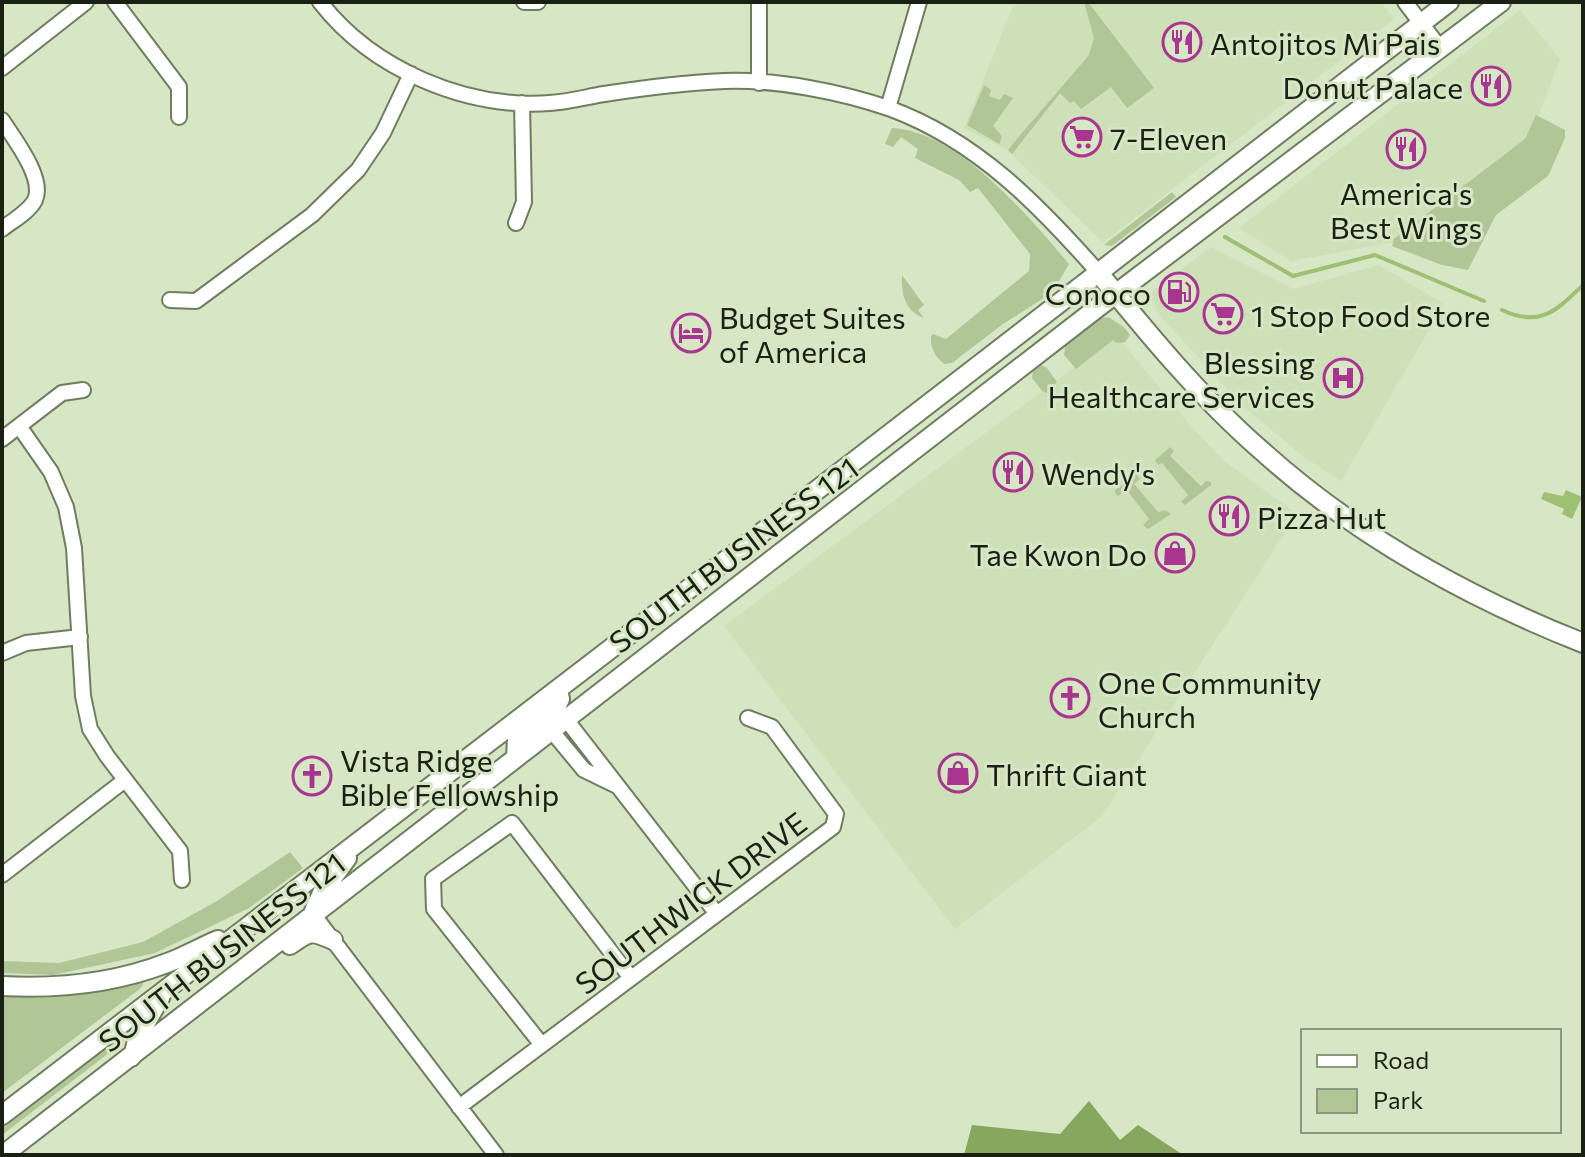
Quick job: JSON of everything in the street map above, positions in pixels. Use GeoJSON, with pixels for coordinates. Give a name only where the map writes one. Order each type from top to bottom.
{"type":"FeatureCollection","features":[{"type":"Feature","properties":{"kind":"main road","name":"SOUTH BUSINESS 121"},"geometry":{"type":"LineString","coordinates":[[2,1115],[1449,2]]}},
{"type":"Feature","properties":{"kind":"main road","name":"SOUTH BUSINESS 121"},"geometry":{"type":"LineString","coordinates":[[3,1155],[1116,294],[1501,2]]}},
{"type":"Feature","properties":{"kind":"main road"},"geometry":{"type":"LineString","coordinates":[[1098,272],[1208,399],[1261,451],[1305,487],[1385,543],[1473,595],[1583,643]]}},
{"type":"Feature","properties":{"kind":"main road"},"geometry":{"type":"LineString","coordinates":[[834,476],[852,500]]}},
{"type":"Feature","properties":{"kind":"main road"},"geometry":{"type":"LineString","coordinates":[[516,757],[517,738],[558,703],[560,694],[557,690]]}},
{"type":"Feature","properties":{"kind":"main road"},"geometry":{"type":"LineString","coordinates":[[313,914],[323,891],[355,844]]}},
{"type":"Feature","properties":{"kind":"main road"},"geometry":{"type":"LineString","coordinates":[[2,986],[37,988],[135,973],[169,963],[266,913]]}},
{"type":"Feature","properties":{"kind":"main road"},"geometry":{"type":"LineString","coordinates":[[265,951],[283,951],[305,933],[312,932],[333,940]]}},
{"type":"Feature","properties":{"kind":"main road"},"geometry":{"type":"LineString","coordinates":[[20,1155],[70,1115],[134,1053],[138,1036],[163,992]]}},
{"type":"Feature","properties":{"kind":"street"},"geometry":{"type":"LineString","coordinates":[[2,68],[86,2]]}},
{"type":"Feature","properties":{"kind":"street"},"geometry":{"type":"LineString","coordinates":[[115,2],[179,87],[179,117]]}},
{"type":"Feature","properties":{"kind":"street"},"geometry":{"type":"LineString","coordinates":[[320,2],[333,19],[378,56],[447,89],[484,99],[551,103],[686,84],[759,83],[832,93],[888,108],[947,134],[993,167],[1051,218],[1098,272]]}},
{"type":"Feature","properties":{"kind":"street"},"geometry":{"type":"LineString","coordinates":[[524,2],[538,2]]}},
{"type":"Feature","properties":{"kind":"street"},"geometry":{"type":"LineString","coordinates":[[759,2],[759,83]]}},
{"type":"Feature","properties":{"kind":"street"},"geometry":{"type":"LineString","coordinates":[[888,108],[919,2]]}},
{"type":"Feature","properties":{"kind":"street"},"geometry":{"type":"LineString","coordinates":[[1405,2],[1440,48]]}},
{"type":"Feature","properties":{"kind":"street"},"geometry":{"type":"LineString","coordinates":[[170,300],[196,301],[312,215],[358,170],[383,133],[411,74]]}},
{"type":"Feature","properties":{"kind":"street"},"geometry":{"type":"LineString","coordinates":[[516,223],[524,202],[522,103]]}},
{"type":"Feature","properties":{"kind":"street"},"geometry":{"type":"LineString","coordinates":[[2,120],[30,166],[37,191],[28,209],[2,229]]}},
{"type":"Feature","properties":{"kind":"street"},"geometry":{"type":"LineString","coordinates":[[2,439],[62,393],[83,390]]}},
{"type":"Feature","properties":{"kind":"street"},"geometry":{"type":"LineString","coordinates":[[19,426],[51,472],[66,507],[74,548],[83,696],[90,729],[180,851],[182,880]]}},
{"type":"Feature","properties":{"kind":"street"},"geometry":{"type":"LineString","coordinates":[[2,653],[26,643],[80,637]]}},
{"type":"Feature","properties":{"kind":"street","name":"SOUTHWICK DRIVE"},"geometry":{"type":"LineString","coordinates":[[459,1107],[833,827],[836,814],[772,727],[748,718]]}},
{"type":"Feature","properties":{"kind":"street"},"geometry":{"type":"LineString","coordinates":[[558,724],[584,770],[621,788],[717,914]]}},
{"type":"Feature","properties":{"kind":"street"},"geometry":{"type":"LineString","coordinates":[[2,875],[125,780]]}},
{"type":"Feature","properties":{"kind":"street"},"geometry":{"type":"LineString","coordinates":[[542,1045],[434,909],[433,879],[512,823],[631,978]]}},
{"type":"Feature","properties":{"kind":"street"},"geometry":{"type":"LineString","coordinates":[[313,914],[496,1155]]}},
{"type":"Feature","properties":{"kind":"shaded area"},"geometry":{"type":"Polygon","coordinates":[[[1021,2],[1381,2],[1394,19],[1103,242],[1007,150],[964,128],[1012,9],[1021,2]]]}},
{"type":"Feature","properties":{"kind":"shaded area"},"geometry":{"type":"Polygon","coordinates":[[[1520,10],[1560,59],[1530,138],[1394,242],[1291,261],[1239,228],[1520,10]]]}},
{"type":"Feature","properties":{"kind":"shaded area"},"geometry":{"type":"Polygon","coordinates":[[[1211,247],[1293,289],[1379,265],[1444,304],[1341,481],[1304,457],[1242,405],[1161,317],[1149,294],[1211,247]]]}},
{"type":"Feature","properties":{"kind":"shaded area"},"geometry":{"type":"Polygon","coordinates":[[[1117,336],[1223,460],[1297,514],[1102,816],[955,929],[724,626],[1117,336]]]}},
{"type":"Feature","properties":{"kind":"shaded area"},"geometry":{"type":"Polygon","coordinates":[[[1566,490],[1582,497],[1572,519],[1562,514],[1564,509],[1541,499],[1544,492],[1563,496],[1566,490]]]}},
{"type":"Feature","properties":{"kind":"shaded area"},"geometry":{"type":"Polygon","coordinates":[[[1089,1101],[1120,1140],[1138,1125],[1183,1155],[964,1155],[972,1125],[1060,1134],[1089,1101]]]}},
{"type":"Feature","properties":{"kind":"green space"},"geometry":{"type":"Polygon","coordinates":[[[1084,2],[1088,2],[1154,88],[1127,108],[1111,87],[1081,109],[1060,93],[1012,154],[1008,150],[1089,55],[1094,38],[1084,2]]]}},
{"type":"Feature","properties":{"kind":"green space"},"geometry":{"type":"Polygon","coordinates":[[[984,85],[991,90],[989,96],[1000,100],[1004,94],[1013,98],[993,126],[1002,136],[999,144],[967,125],[984,85]]]}},
{"type":"Feature","properties":{"kind":"green space"},"geometry":{"type":"Polygon","coordinates":[[[1536,115],[1565,130],[1565,138],[1548,176],[1496,215],[1468,270],[1442,265],[1392,246],[1394,239],[1525,139],[1536,115]]]}},
{"type":"Feature","properties":{"kind":"green space"},"geometry":{"type":"Polygon","coordinates":[[[892,128],[917,133],[942,144],[966,160],[1013,201],[1069,264],[1052,293],[1003,324],[952,363],[944,364],[938,358],[932,348],[931,336],[946,339],[1029,271],[1030,254],[978,188],[970,192],[959,180],[915,158],[918,149],[901,137],[893,147],[885,144],[892,128]]]}},
{"type":"Feature","properties":{"kind":"green space"},"geometry":{"type":"Polygon","coordinates":[[[1172,192],[1176,197],[1112,246],[1104,245],[1172,192]]]}},
{"type":"Feature","properties":{"kind":"green space"},"geometry":{"type":"Polygon","coordinates":[[[902,275],[924,305],[918,310],[924,318],[908,306],[902,289],[902,275]]]}},
{"type":"Feature","properties":{"kind":"green space"},"geometry":{"type":"Polygon","coordinates":[[[1108,317],[1130,335],[1125,342],[1113,340],[1076,369],[1064,355],[1065,346],[1099,319],[1108,317]]]}},
{"type":"Feature","properties":{"kind":"green space"},"geometry":{"type":"Polygon","coordinates":[[[1041,365],[1057,382],[1047,393],[1032,378],[1033,371],[1041,365]]]}},
{"type":"Feature","properties":{"kind":"green space"},"geometry":{"type":"Polygon","coordinates":[[[1170,447],[1174,451],[1170,456],[1201,486],[1206,481],[1211,482],[1185,505],[1181,502],[1188,495],[1162,463],[1158,465],[1155,460],[1170,447]]]}},
{"type":"Feature","properties":{"kind":"green space"},"geometry":{"type":"Polygon","coordinates":[[[1136,474],[1140,479],[1134,484],[1158,512],[1165,510],[1171,514],[1148,529],[1143,525],[1149,519],[1127,490],[1118,496],[1114,491],[1136,474]]]}},
{"type":"Feature","properties":{"kind":"green space"},"geometry":{"type":"Polygon","coordinates":[[[290,852],[303,868],[249,908],[155,953],[53,975],[2,973],[2,961],[59,963],[143,942],[217,901],[290,852]]]}},
{"type":"Feature","properties":{"kind":"green space"},"geometry":{"type":"Polygon","coordinates":[[[147,974],[141,988],[2,1093],[2,994],[147,974]]]}},
{"type":"Feature","properties":{"kind":"green space"},"geometry":{"type":"Polygon","coordinates":[[[123,1033],[127,1039],[2,1135],[2,1126],[123,1033]]]}},
{"type":"Feature","properties":{"kind":"waterway"},"geometry":{"type":"LineString","coordinates":[[1225,237],[1293,276],[1375,255],[1484,301]]}},
{"type":"Feature","properties":{"kind":"waterway"},"geometry":{"type":"LineString","coordinates":[[1502,310],[1527,317],[1547,314],[1583,285]]}},
{"type":"Feature","properties":{"kind":"place","name":"Antojitos Mi Pais"},"geometry":{"type":"Point","coordinates":[1182,42]}},
{"type":"Feature","properties":{"kind":"place","name":"Donut Palace"},"geometry":{"type":"Point","coordinates":[1491,86]}},
{"type":"Feature","properties":{"kind":"place","name":"7-Eleven"},"geometry":{"type":"Point","coordinates":[1082,137]}},
{"type":"Feature","properties":{"kind":"place","name":"America's Best Wings"},"geometry":{"type":"Point","coordinates":[1406,149]}},
{"type":"Feature","properties":{"kind":"place","name":"Conoco"},"geometry":{"type":"Point","coordinates":[1179,292]}},
{"type":"Feature","properties":{"kind":"place","name":"1 Stop Food Store"},"geometry":{"type":"Point","coordinates":[1223,314]}},
{"type":"Feature","properties":{"kind":"place","name":"Budget Suites of America"},"geometry":{"type":"Point","coordinates":[691,333]}},
{"type":"Feature","properties":{"kind":"place","name":"Blessing Healthcare Services"},"geometry":{"type":"Point","coordinates":[1343,378]}},
{"type":"Feature","properties":{"kind":"place","name":"Wendy's"},"geometry":{"type":"Point","coordinates":[1013,472]}},
{"type":"Feature","properties":{"kind":"place","name":"Pizza Hut"},"geometry":{"type":"Point","coordinates":[1229,516]}},
{"type":"Feature","properties":{"kind":"place","name":"Tae Kwon Do"},"geometry":{"type":"Point","coordinates":[1175,553]}},
{"type":"Feature","properties":{"kind":"place","name":"One Community Church"},"geometry":{"type":"Point","coordinates":[1070,698]}},
{"type":"Feature","properties":{"kind":"place","name":"Thrift Giant"},"geometry":{"type":"Point","coordinates":[958,773]}},
{"type":"Feature","properties":{"kind":"place","name":"Vista Ridge Bible Fellowship"},"geometry":{"type":"Point","coordinates":[312,776]}}]}
